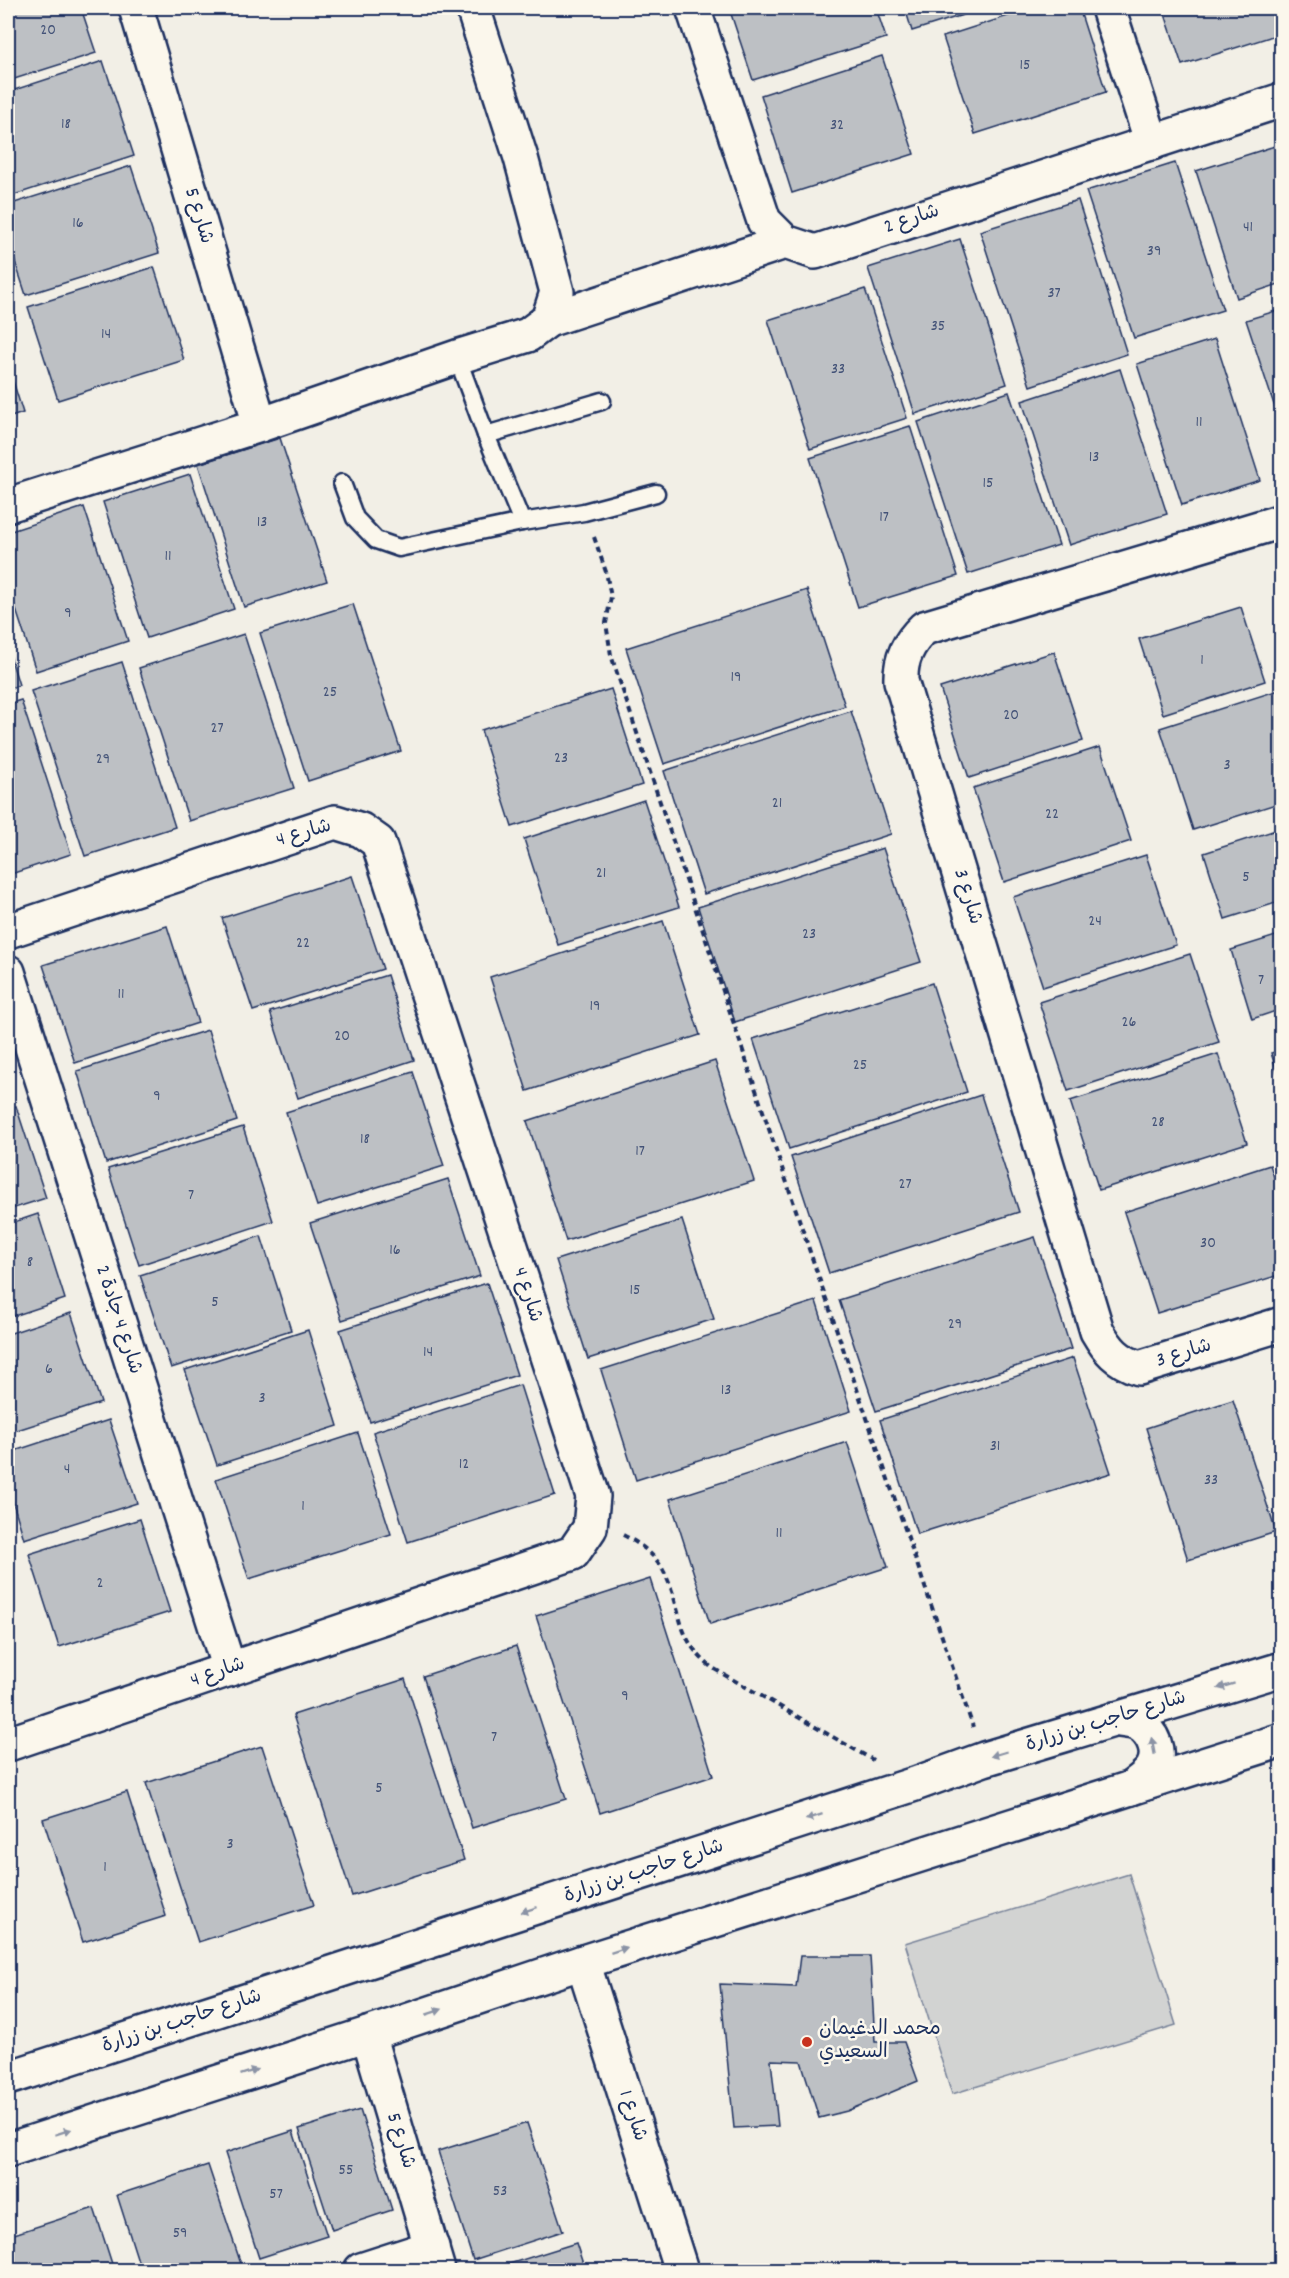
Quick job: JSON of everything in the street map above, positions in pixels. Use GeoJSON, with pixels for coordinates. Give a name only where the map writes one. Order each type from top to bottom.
{"type":"FeatureCollection","features":[{"type":"Feature","properties":{"kind":"street","name":"شارع 5"},"geometry":{"type":"LineString","coordinates":[[136,8],[260,425]]}},
{"type":"Feature","properties":{"kind":"street"},"geometry":{"type":"LineString","coordinates":[[473,8],[521,158],[557,292],[548,320]]}},
{"type":"Feature","properties":{"kind":"street","name":"شارع 2"},"geometry":{"type":"LineString","coordinates":[[693,8],[764,221],[785,242],[815,252],[1281,100]]}},
{"type":"Feature","properties":{"kind":"street"},"geometry":{"type":"LineString","coordinates":[[1108,8],[1152,142]]}},
{"type":"Feature","properties":{"kind":"street"},"geometry":{"type":"LineString","coordinates":[[8,505],[260,425],[528,335],[548,320],[785,242]]}},
{"type":"Feature","properties":{"kind":"street","name":"شارع 3"},"geometry":{"type":"LineString","coordinates":[[1279,532],[924,628],[912,639],[900,668],[901,681],[1098,1331],[1109,1351],[1125,1364],[1139,1368],[1281,1324]]}},
{"type":"Feature","properties":{"kind":"street","name":"شارع 4"},"geometry":{"type":"LineString","coordinates":[[8,931],[335,822],[361,830],[378,842],[594,1496],[590,1528],[573,1553],[8,1744]]}},
{"type":"Feature","properties":{"kind":"street","name":"شارع 4 جادة 2"},"geometry":{"type":"LineString","coordinates":[[8,972],[229,1669]]}},
{"type":"Feature","properties":{"kind":"street","name":"شارع حاجب بن زرارة"},"geometry":{"type":"LineString","coordinates":[[14,2070],[915,1785],[984,1759],[1281,1669]]}},
{"type":"Feature","properties":{"kind":"street"},"geometry":{"type":"LineString","coordinates":[[1115,1719],[1137,1723],[1153,1737],[1156,1749],[1152,1768],[1131,1788]]}},
{"type":"Feature","properties":{"kind":"street"},"geometry":{"type":"LineString","coordinates":[[8,2150],[583,1962],[1281,1740]]}},
{"type":"Feature","properties":{"kind":"street","name":"شارع 1"},"geometry":{"type":"LineString","coordinates":[[583,1962],[681,2271]]}},
{"type":"Feature","properties":{"kind":"street","name":"شارع 5"},"geometry":{"type":"LineString","coordinates":[[361,2271],[435,2259],[368,2034]]}},
{"type":"Feature","properties":{"kind":"lane"},"geometry":{"type":"LineString","coordinates":[[457,357],[522,522]]}},
{"type":"Feature","properties":{"kind":"lane"},"geometry":{"type":"LineString","coordinates":[[486,435],[602,400]]}},
{"type":"Feature","properties":{"kind":"lane"},"geometry":{"type":"LineString","coordinates":[[342,483],[355,518],[376,540],[399,548],[522,522],[584,512],[656,493]]}},
{"type":"Feature","properties":{"kind":"path"},"geometry":{"type":"LineString","coordinates":[[584,512],[606,572],[610,597],[606,623],[611,655],[817,1272],[984,1759]]}},
{"type":"Feature","properties":{"kind":"path"},"geometry":{"type":"LineString","coordinates":[[590,1528],[624,1535],[646,1549],[664,1571],[684,1637],[697,1655],[711,1667],[915,1785]]}},
{"type":"Feature","properties":{"kind":"shaded area"},"geometry":{"type":"Polygon","coordinates":[[[1129,1874],[1176,2025],[952,2094],[905,1943],[1129,1874]]]}},
{"type":"Feature","properties":{"kind":"building"},"geometry":{"type":"Polygon","coordinates":[[[8,8],[81,8],[96,53],[8,81],[8,8]]]}},
{"type":"Feature","properties":{"kind":"building"},"geometry":{"type":"Polygon","coordinates":[[[729,8],[876,8],[886,38],[753,80],[729,8]]]}},
{"type":"Feature","properties":{"kind":"building"},"geometry":{"type":"Polygon","coordinates":[[[905,8],[985,8],[912,31],[905,8]]]}},
{"type":"Feature","properties":{"kind":"building"},"geometry":{"type":"Polygon","coordinates":[[[1033,8],[1079,8],[1106,92],[975,134],[943,37],[1033,8]]]}},
{"type":"Feature","properties":{"kind":"building"},"geometry":{"type":"Polygon","coordinates":[[[1163,8],[1282,8],[1282,33],[1182,65],[1163,8]]]}},
{"type":"Feature","properties":{"kind":"building"},"geometry":{"type":"Polygon","coordinates":[[[882,56],[914,154],[792,193],[761,95],[882,56]]]}},
{"type":"Feature","properties":{"kind":"building"},"geometry":{"type":"Polygon","coordinates":[[[103,61],[134,156],[8,197],[8,92],[103,61]]]}},
{"type":"Feature","properties":{"kind":"building"},"geometry":{"type":"Polygon","coordinates":[[[1278,145],[1282,155],[1282,283],[1237,298],[1196,171],[1278,145]]]}},
{"type":"Feature","properties":{"kind":"building"},"geometry":{"type":"Polygon","coordinates":[[[1175,163],[1223,310],[1134,338],[1086,191],[1175,163]]]}},
{"type":"Feature","properties":{"kind":"building"},"geometry":{"type":"Polygon","coordinates":[[[131,166],[159,253],[26,295],[8,240],[8,205],[131,166]]]}},
{"type":"Feature","properties":{"kind":"building"},"geometry":{"type":"Polygon","coordinates":[[[1078,200],[1127,354],[1030,386],[980,231],[1078,200]]]}},
{"type":"Feature","properties":{"kind":"building"},"geometry":{"type":"Polygon","coordinates":[[[960,239],[1007,384],[915,414],[868,268],[960,239]]]}},
{"type":"Feature","properties":{"kind":"building"},"geometry":{"type":"Polygon","coordinates":[[[154,267],[184,360],[58,400],[28,307],[154,267]]]}},
{"type":"Feature","properties":{"kind":"building"},"geometry":{"type":"Polygon","coordinates":[[[865,289],[907,418],[810,449],[768,320],[865,289]]]}},
{"type":"Feature","properties":{"kind":"building"},"geometry":{"type":"Polygon","coordinates":[[[1282,309],[1282,429],[1246,320],[1282,309]]]}},
{"type":"Feature","properties":{"kind":"building"},"geometry":{"type":"Polygon","coordinates":[[[1215,339],[1260,480],[1182,505],[1137,364],[1215,339]]]}},
{"type":"Feature","properties":{"kind":"building"},"geometry":{"type":"Polygon","coordinates":[[[8,365],[23,413],[8,418],[8,365]]]}},
{"type":"Feature","properties":{"kind":"building"},"geometry":{"type":"Polygon","coordinates":[[[1120,369],[1167,514],[1069,545],[1022,401],[1120,369]]]}},
{"type":"Feature","properties":{"kind":"building"},"geometry":{"type":"Polygon","coordinates":[[[1009,392],[1059,545],[968,574],[918,422],[1009,392]]]}},
{"type":"Feature","properties":{"kind":"building"},"geometry":{"type":"Polygon","coordinates":[[[910,426],[958,576],[858,607],[810,458],[910,426]]]}},
{"type":"Feature","properties":{"kind":"building"},"geometry":{"type":"Polygon","coordinates":[[[280,438],[327,581],[244,607],[198,464],[280,438]]]}},
{"type":"Feature","properties":{"kind":"building"},"geometry":{"type":"Polygon","coordinates":[[[190,474],[234,609],[147,638],[103,502],[190,474]]]}},
{"type":"Feature","properties":{"kind":"building"},"geometry":{"type":"Polygon","coordinates":[[[84,507],[128,641],[36,671],[8,585],[8,532],[84,507]]]}},
{"type":"Feature","properties":{"kind":"building"},"geometry":{"type":"Polygon","coordinates":[[[807,590],[845,706],[664,764],[626,648],[807,590]]]}},
{"type":"Feature","properties":{"kind":"building"},"geometry":{"type":"Polygon","coordinates":[[[353,604],[401,751],[308,781],[260,633],[353,604]]]}},
{"type":"Feature","properties":{"kind":"building"},"geometry":{"type":"Polygon","coordinates":[[[1241,607],[1265,681],[1163,714],[1139,639],[1241,607]]]}},
{"type":"Feature","properties":{"kind":"building"},"geometry":{"type":"Polygon","coordinates":[[[244,634],[294,788],[189,821],[139,668],[244,634]]]}},
{"type":"Feature","properties":{"kind":"building"},"geometry":{"type":"Polygon","coordinates":[[[8,649],[19,685],[8,689],[8,649]]]}},
{"type":"Feature","properties":{"kind":"building"},"geometry":{"type":"Polygon","coordinates":[[[1054,652],[1083,741],[969,778],[940,688],[1054,652]]]}},
{"type":"Feature","properties":{"kind":"building"},"geometry":{"type":"Polygon","coordinates":[[[122,662],[175,827],[85,856],[31,691],[122,662]]]}},
{"type":"Feature","properties":{"kind":"building"},"geometry":{"type":"Polygon","coordinates":[[[611,689],[642,785],[512,827],[481,730],[611,689]]]}},
{"type":"Feature","properties":{"kind":"building"},"geometry":{"type":"Polygon","coordinates":[[[1279,690],[1282,699],[1282,802],[1193,830],[1160,728],[1279,690]]]}},
{"type":"Feature","properties":{"kind":"building"},"geometry":{"type":"Polygon","coordinates":[[[21,700],[71,854],[8,875],[8,704],[21,700]]]}},
{"type":"Feature","properties":{"kind":"building"},"geometry":{"type":"Polygon","coordinates":[[[851,711],[891,834],[704,894],[664,771],[851,711]]]}},
{"type":"Feature","properties":{"kind":"building"},"geometry":{"type":"Polygon","coordinates":[[[1100,747],[1131,841],[1004,882],[973,788],[1100,747]]]}},
{"type":"Feature","properties":{"kind":"building"},"geometry":{"type":"Polygon","coordinates":[[[644,800],[679,907],[558,945],[524,839],[644,800]]]}},
{"type":"Feature","properties":{"kind":"building"},"geometry":{"type":"Polygon","coordinates":[[[1282,828],[1282,901],[1225,919],[1204,853],[1282,828]]]}},
{"type":"Feature","properties":{"kind":"building"},"geometry":{"type":"Polygon","coordinates":[[[883,848],[921,962],[735,1022],[698,907],[883,848]]]}},
{"type":"Feature","properties":{"kind":"building"},"geometry":{"type":"Polygon","coordinates":[[[1146,855],[1176,945],[1043,987],[1013,897],[1146,855]]]}},
{"type":"Feature","properties":{"kind":"building"},"geometry":{"type":"Polygon","coordinates":[[[352,876],[383,969],[253,1011],[222,918],[352,876]]]}},
{"type":"Feature","properties":{"kind":"building"},"geometry":{"type":"Polygon","coordinates":[[[663,921],[700,1035],[527,1091],[490,977],[663,921]]]}},
{"type":"Feature","properties":{"kind":"building"},"geometry":{"type":"Polygon","coordinates":[[[167,926],[198,1023],[75,1063],[43,965],[167,926]]]}},
{"type":"Feature","properties":{"kind":"building"},"geometry":{"type":"Polygon","coordinates":[[[1282,934],[1282,1009],[1252,1019],[1231,950],[1282,934]]]}},
{"type":"Feature","properties":{"kind":"building"},"geometry":{"type":"Polygon","coordinates":[[[1190,954],[1219,1042],[1068,1091],[1039,1002],[1190,954]]]}},
{"type":"Feature","properties":{"kind":"building"},"geometry":{"type":"Polygon","coordinates":[[[387,975],[414,1060],[298,1098],[270,1012],[387,975]]]}},
{"type":"Feature","properties":{"kind":"building"},"geometry":{"type":"Polygon","coordinates":[[[932,983],[967,1092],[789,1149],[753,1039],[932,983]]]}},
{"type":"Feature","properties":{"kind":"building"},"geometry":{"type":"Polygon","coordinates":[[[208,1030],[237,1121],[106,1163],[77,1071],[208,1030]]]}},
{"type":"Feature","properties":{"kind":"building"},"geometry":{"type":"Polygon","coordinates":[[[1282,1050],[1282,1087],[1271,1053],[1282,1050]]]}},
{"type":"Feature","properties":{"kind":"building"},"geometry":{"type":"Polygon","coordinates":[[[1218,1054],[1247,1143],[1099,1190],[1070,1101],[1218,1054]]]}},
{"type":"Feature","properties":{"kind":"building"},"geometry":{"type":"Polygon","coordinates":[[[715,1061],[754,1181],[566,1241],[527,1121],[715,1061]]]}},
{"type":"Feature","properties":{"kind":"building"},"geometry":{"type":"Polygon","coordinates":[[[413,1072],[444,1166],[317,1206],[286,1112],[413,1072]]]}},
{"type":"Feature","properties":{"kind":"building"},"geometry":{"type":"Polygon","coordinates":[[[981,1095],[1019,1212],[829,1273],[791,1157],[981,1095]]]}},
{"type":"Feature","properties":{"kind":"building"},"geometry":{"type":"Polygon","coordinates":[[[16,1106],[46,1198],[8,1210],[8,1108],[16,1106]]]}},
{"type":"Feature","properties":{"kind":"building"},"geometry":{"type":"Polygon","coordinates":[[[243,1127],[273,1221],[139,1265],[108,1169],[243,1127]]]}},
{"type":"Feature","properties":{"kind":"building"},"geometry":{"type":"Polygon","coordinates":[[[1270,1165],[1282,1200],[1282,1274],[1157,1313],[1124,1212],[1270,1165]]]}},
{"type":"Feature","properties":{"kind":"building"},"geometry":{"type":"Polygon","coordinates":[[[448,1179],[480,1276],[342,1320],[310,1223],[448,1179]]]}},
{"type":"Feature","properties":{"kind":"building"},"geometry":{"type":"Polygon","coordinates":[[[38,1214],[65,1299],[8,1318],[8,1224],[38,1214]]]}},
{"type":"Feature","properties":{"kind":"building"},"geometry":{"type":"Polygon","coordinates":[[[682,1220],[714,1319],[588,1359],[556,1260],[682,1220]]]}},
{"type":"Feature","properties":{"kind":"building"},"geometry":{"type":"Polygon","coordinates":[[[261,1236],[291,1330],[171,1368],[140,1275],[261,1236]]]}},
{"type":"Feature","properties":{"kind":"building"},"geometry":{"type":"Polygon","coordinates":[[[1035,1237],[1071,1349],[876,1411],[839,1300],[1035,1237]]]}},
{"type":"Feature","properties":{"kind":"building"},"geometry":{"type":"Polygon","coordinates":[[[487,1283],[517,1375],[370,1422],[340,1330],[487,1283]]]}},
{"type":"Feature","properties":{"kind":"building"},"geometry":{"type":"Polygon","coordinates":[[[816,1301],[851,1411],[636,1480],[601,1370],[816,1301]]]}},
{"type":"Feature","properties":{"kind":"building"},"geometry":{"type":"Polygon","coordinates":[[[71,1313],[101,1403],[8,1433],[8,1334],[71,1313]]]}},
{"type":"Feature","properties":{"kind":"building"},"geometry":{"type":"Polygon","coordinates":[[[308,1330],[338,1426],[217,1465],[185,1370],[308,1330]]]}},
{"type":"Feature","properties":{"kind":"building"},"geometry":{"type":"Polygon","coordinates":[[[1073,1358],[1111,1473],[917,1534],[880,1420],[1073,1358]]]}},
{"type":"Feature","properties":{"kind":"building"},"geometry":{"type":"Polygon","coordinates":[[[520,1385],[555,1495],[408,1542],[373,1432],[520,1385]]]}},
{"type":"Feature","properties":{"kind":"building"},"geometry":{"type":"Polygon","coordinates":[[[1233,1400],[1276,1532],[1188,1560],[1146,1428],[1233,1400]]]}},
{"type":"Feature","properties":{"kind":"building"},"geometry":{"type":"Polygon","coordinates":[[[109,1420],[137,1503],[24,1539],[8,1486],[8,1453],[109,1420]]]}},
{"type":"Feature","properties":{"kind":"building"},"geometry":{"type":"Polygon","coordinates":[[[358,1433],[391,1534],[249,1579],[216,1479],[358,1433]]]}},
{"type":"Feature","properties":{"kind":"building"},"geometry":{"type":"Polygon","coordinates":[[[847,1442],[888,1567],[710,1624],[670,1499],[847,1442]]]}},
{"type":"Feature","properties":{"kind":"building"},"geometry":{"type":"Polygon","coordinates":[[[140,1519],[170,1612],[59,1647],[29,1554],[140,1519]]]}},
{"type":"Feature","properties":{"kind":"building"},"geometry":{"type":"Polygon","coordinates":[[[650,1579],[713,1776],[600,1813],[536,1616],[650,1579]]]}},
{"type":"Feature","properties":{"kind":"building"},"geometry":{"type":"Polygon","coordinates":[[[516,1646],[566,1799],[472,1828],[423,1676],[516,1646]]]}},
{"type":"Feature","properties":{"kind":"building"},"geometry":{"type":"Polygon","coordinates":[[[405,1679],[464,1860],[352,1896],[293,1715],[405,1679]]]}},
{"type":"Feature","properties":{"kind":"building"},"geometry":{"type":"Polygon","coordinates":[[[262,1746],[314,1905],[198,1942],[146,1783],[262,1746]]]}},
{"type":"Feature","properties":{"kind":"building"},"geometry":{"type":"Polygon","coordinates":[[[127,1792],[166,1916],[83,1942],[43,1819],[127,1792]]]}},
{"type":"Feature","properties":{"kind":"building","name":"محمد الدغيمان السعيدي"},"geometry":{"type":"Polygon","coordinates":[[[800,1956],[870,1956],[875,2042],[904,2042],[918,2081],[847,2111],[819,2118],[801,2061],[771,2060],[778,2126],[734,2128],[720,1984],[796,1987],[800,1956]]]}},
{"type":"Feature","properties":{"kind":"building"},"geometry":{"type":"Polygon","coordinates":[[[360,2110],[392,2210],[332,2230],[299,2129],[360,2110]]]}},
{"type":"Feature","properties":{"kind":"building"},"geometry":{"type":"Polygon","coordinates":[[[527,2123],[563,2231],[473,2260],[438,2151],[527,2123]]]}},
{"type":"Feature","properties":{"kind":"building"},"geometry":{"type":"Polygon","coordinates":[[[293,2131],[327,2236],[259,2258],[225,2153],[293,2131]]]}},
{"type":"Feature","properties":{"kind":"building"},"geometry":{"type":"Polygon","coordinates":[[[208,2165],[243,2270],[141,2270],[117,2195],[208,2165]]]}},
{"type":"Feature","properties":{"kind":"building"},"geometry":{"type":"Polygon","coordinates":[[[94,2208],[114,2270],[8,2270],[8,2236],[94,2208]]]}},
{"type":"Feature","properties":{"kind":"building"},"geometry":{"type":"Polygon","coordinates":[[[576,2243],[585,2270],[490,2270],[576,2243]]]}},
{"type":"Feature","properties":{"kind":"place","name":"محمد الدغيمان السعيدي"},"geometry":{"type":"Point","coordinates":[807,2042]}}]}
